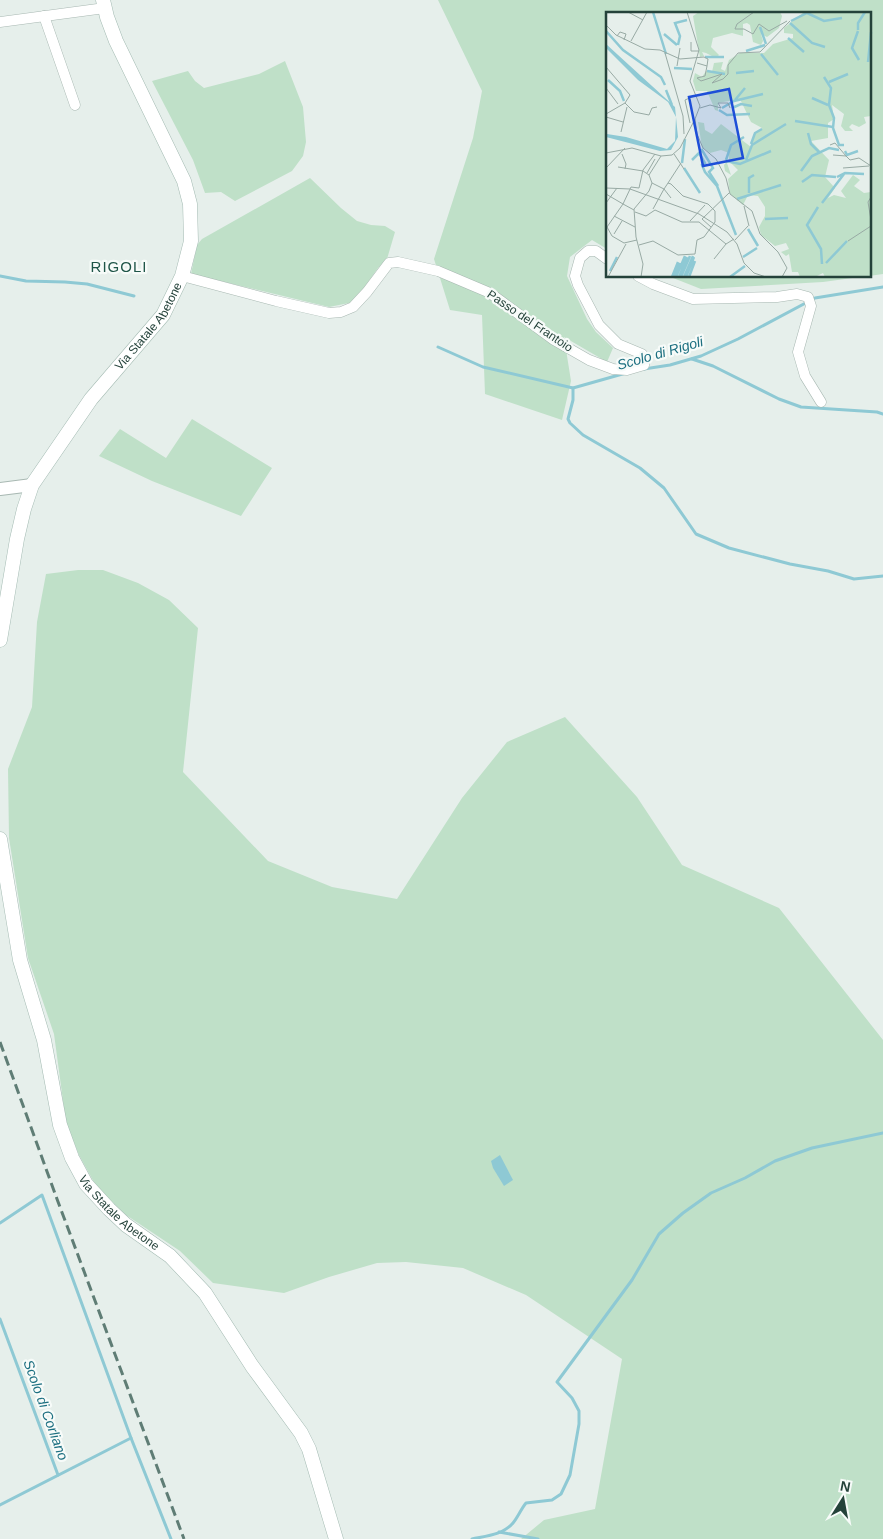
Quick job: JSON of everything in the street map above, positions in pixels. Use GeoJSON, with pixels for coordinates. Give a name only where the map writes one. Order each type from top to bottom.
{"type":"FeatureCollection","features":[{"type":"Feature","properties":{"kind":"main road","name":"Via Statale Abetone"},"geometry":{"type":"LineString","coordinates":[[0,640],[17,539],[32,485],[91,400],[163,315],[182,276],[191,240],[189,195],[184,181],[116,42],[104,4]]}},
{"type":"Feature","properties":{"kind":"main road","name":"Via Statale Abetone"},"geometry":{"type":"LineString","coordinates":[[0,839],[20,960],[44,1040],[60,1125],[72,1158],[86,1184],[109,1209],[126,1225],[170,1256],[210,1300],[252,1366],[301,1433],[309,1449],[336,1539]]}},
{"type":"Feature","properties":{"kind":"street"},"geometry":{"type":"LineString","coordinates":[[0,22],[44,16],[104,4]]}},
{"type":"Feature","properties":{"kind":"street"},"geometry":{"type":"LineString","coordinates":[[44,16],[75,106]]}},
{"type":"Feature","properties":{"kind":"street","name":"Passo del Frantoio"},"geometry":{"type":"LineString","coordinates":[[182,276],[276,301],[329,312],[341,312],[353,307],[389,263],[398,262],[438,271],[490,293],[554,340],[589,360],[613,369],[627,370],[644,365],[645,358],[642,354],[618,344],[600,325],[575,276],[580,258],[588,251],[596,251],[606,258]]}},
{"type":"Feature","properties":{"kind":"street"},"geometry":{"type":"LineString","coordinates":[[642,278],[693,299],[777,297],[797,294],[808,297],[811,306],[798,352],[805,376],[822,402]]}},
{"type":"Feature","properties":{"kind":"street"},"geometry":{"type":"LineString","coordinates":[[0,489],[32,485]]}},
{"type":"Feature","properties":{"kind":"green space"},"geometry":{"type":"Polygon","coordinates":[[[438,0],[883,0],[883,274],[870,276],[870,12],[606,12],[606,248],[592,240],[570,257],[567,276],[587,319],[596,332],[613,348],[607,362],[564,337],[571,381],[562,420],[485,394],[482,315],[450,310],[434,259],[473,138],[482,91],[438,0]]]}},
{"type":"Feature","properties":{"kind":"green space"},"geometry":{"type":"Polygon","coordinates":[[[285,61],[303,107],[306,142],[303,156],[292,171],[235,201],[221,192],[205,193],[193,160],[152,81],[188,71],[195,81],[204,88],[259,74],[285,61]]]}},
{"type":"Feature","properties":{"kind":"green space"},"geometry":{"type":"Polygon","coordinates":[[[310,178],[357,221],[385,226],[395,232],[387,259],[378,268],[354,302],[329,307],[191,274],[197,245],[202,239],[310,178]]]}},
{"type":"Feature","properties":{"kind":"green space"},"geometry":{"type":"Polygon","coordinates":[[[673,278],[852,278],[823,282],[701,289],[673,278]]]}},
{"type":"Feature","properties":{"kind":"green space"},"geometry":{"type":"Polygon","coordinates":[[[192,419],[272,468],[241,516],[152,481],[99,456],[120,429],[166,458],[192,419]]]}},
{"type":"Feature","properties":{"kind":"green space"},"geometry":{"type":"Polygon","coordinates":[[[78,570],[103,570],[138,583],[169,600],[198,628],[183,772],[268,861],[332,887],[397,899],[462,798],[507,742],[565,717],[637,797],[682,865],[779,908],[883,1040],[883,1539],[521,1539],[544,1520],[595,1509],[622,1359],[526,1295],[463,1268],[406,1262],[377,1263],[284,1293],[213,1283],[180,1251],[126,1215],[96,1186],[79,1155],[66,1123],[54,1034],[28,958],[9,838],[8,769],[32,707],[37,622],[46,574],[78,570]]]}},
{"type":"Feature","properties":{"kind":"water"},"geometry":{"type":"Polygon","coordinates":[[[500,1155],[513,1180],[504,1186],[491,1161],[500,1155]]]}},
{"type":"Feature","properties":{"kind":"waterway","name":"Scolo di Rigoli"},"geometry":{"type":"LineString","coordinates":[[0,276],[26,281],[87,284],[134,296]]}},
{"type":"Feature","properties":{"kind":"waterway","name":"Scolo di Rigoli"},"geometry":{"type":"LineString","coordinates":[[644,369],[670,365],[701,356],[738,339],[815,298],[883,287]]}},
{"type":"Feature","properties":{"kind":"waterway","name":"Scolo di Rigoli"},"geometry":{"type":"LineString","coordinates":[[438,347],[483,367],[573,388],[626,373]]}},
{"type":"Feature","properties":{"kind":"waterway"},"geometry":{"type":"LineString","coordinates":[[692,359],[713,366],[779,399],[801,407],[883,414]]}},
{"type":"Feature","properties":{"kind":"waterway"},"geometry":{"type":"LineString","coordinates":[[573,388],[573,400],[568,419],[570,423],[583,435],[640,468],[664,488],[696,534],[729,548],[790,564],[828,571],[854,579],[883,576]]}},
{"type":"Feature","properties":{"kind":"waterway"},"geometry":{"type":"LineString","coordinates":[[472,1539],[494,1534],[509,1527],[526,1503],[552,1500],[561,1494],[570,1475],[579,1424],[579,1411],[572,1398],[557,1382],[632,1280],[659,1234],[683,1213],[711,1193],[745,1178],[775,1161],[812,1148],[883,1133]]}},
{"type":"Feature","properties":{"kind":"waterway"},"geometry":{"type":"LineString","coordinates":[[0,1223],[42,1195],[131,1438],[171,1539]]}},
{"type":"Feature","properties":{"kind":"waterway","name":"Scolo di Corliano"},"geometry":{"type":"LineString","coordinates":[[0,1319],[58,1475]]}},
{"type":"Feature","properties":{"kind":"waterway"},"geometry":{"type":"LineString","coordinates":[[0,1505],[131,1438]]}},
{"type":"Feature","properties":{"kind":"waterway"},"geometry":{"type":"LineString","coordinates":[[499,1532],[538,1539]]}},
{"type":"Feature","properties":{"kind":"railway"},"geometry":{"type":"LineString","coordinates":[[0,1042],[184,1539]]}},
{"type":"Feature","properties":{"kind":"district","name":"RIGOLI"},"geometry":{"type":"Point","coordinates":[119,266]}}]}
